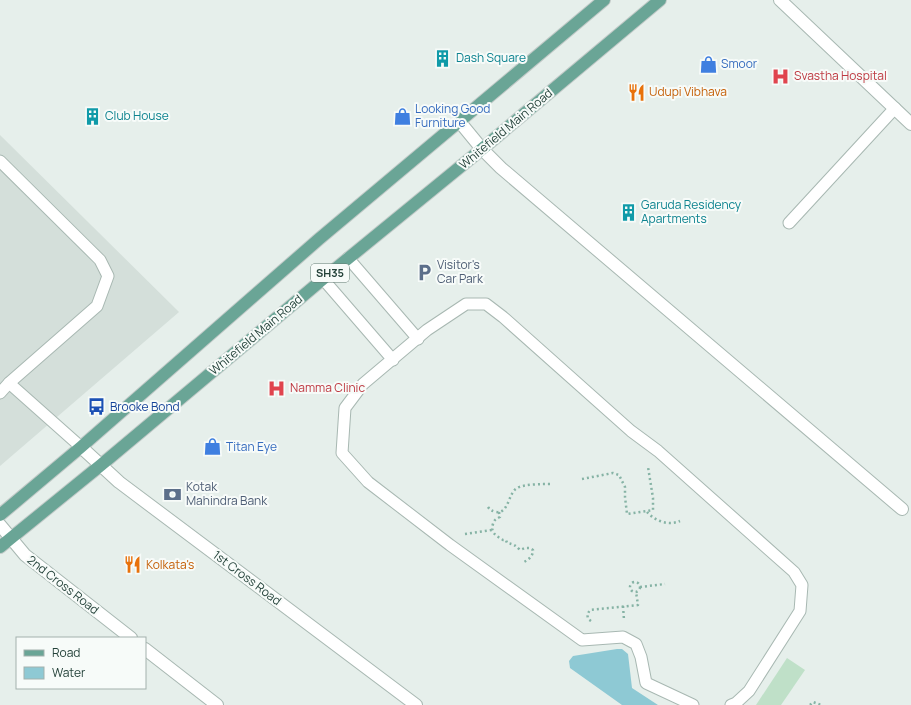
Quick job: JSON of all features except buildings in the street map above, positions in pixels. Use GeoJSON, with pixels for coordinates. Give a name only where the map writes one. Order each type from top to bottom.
{"type":"FeatureCollection","features":[{"type":"Feature","properties":{"kind":"main road","name":"SH35"},"geometry":{"type":"LineString","coordinates":[[0,515],[81,447],[319,239],[604,0]]}},
{"type":"Feature","properties":{"kind":"main road","name":"Whitefield Main Road"},"geometry":{"type":"LineString","coordinates":[[0,547],[101,465],[348,258],[482,150],[660,0]]}},
{"type":"Feature","properties":{"kind":"street"},"geometry":{"type":"LineString","coordinates":[[780,0],[911,124]]}},
{"type":"Feature","properties":{"kind":"street"},"geometry":{"type":"LineString","coordinates":[[459,121],[482,150],[501,168],[902,509]]}},
{"type":"Feature","properties":{"kind":"street","name":"1st Cross Road"},"geometry":{"type":"LineString","coordinates":[[81,447],[126,486],[416,705]]}},
{"type":"Feature","properties":{"kind":"street","name":"2nd Cross Road"},"geometry":{"type":"LineString","coordinates":[[0,525],[25,555],[130,637]]}},
{"type":"Feature","properties":{"kind":"street"},"geometry":{"type":"LineString","coordinates":[[146,650],[217,705]]}},
{"type":"Feature","properties":{"kind":"lane"},"geometry":{"type":"LineString","coordinates":[[789,223],[895,108]]}},
{"type":"Feature","properties":{"kind":"lane"},"geometry":{"type":"LineString","coordinates":[[0,161],[100,260],[108,276],[97,306],[9,383],[0,393]]}},
{"type":"Feature","properties":{"kind":"lane"},"geometry":{"type":"LineString","coordinates":[[348,258],[418,339]]}},
{"type":"Feature","properties":{"kind":"lane"},"geometry":{"type":"LineString","coordinates":[[323,279],[393,360]]}},
{"type":"Feature","properties":{"kind":"lane"},"geometry":{"type":"LineString","coordinates":[[693,705],[646,683],[641,656],[636,644],[623,638],[582,640],[450,545],[368,482],[342,453],[345,408],[363,384],[427,330],[466,304],[486,304],[631,431],[658,451],[794,572],[802,585],[800,612],[749,691],[736,703],[731,705]]}},
{"type":"Feature","properties":{"kind":"lane"},"geometry":{"type":"LineString","coordinates":[[9,383],[81,447]]}},
{"type":"Feature","properties":{"kind":"path"},"geometry":{"type":"LineString","coordinates":[[582,479],[612,473],[620,475],[625,487],[627,514],[647,512],[653,510],[653,498],[648,467]]}},
{"type":"Feature","properties":{"kind":"path"},"geometry":{"type":"LineString","coordinates":[[488,508],[499,512],[506,507],[511,494],[517,488],[523,486],[552,484]]}},
{"type":"Feature","properties":{"kind":"path"},"geometry":{"type":"LineString","coordinates":[[499,512],[500,518],[493,521],[492,530],[495,535],[503,540],[506,540],[507,543],[517,546],[520,550],[525,548],[530,548],[533,550],[533,554],[530,558],[522,563]]}},
{"type":"Feature","properties":{"kind":"path"},"geometry":{"type":"LineString","coordinates":[[647,512],[653,518],[662,522],[674,524],[680,521]]}},
{"type":"Feature","properties":{"kind":"path"},"geometry":{"type":"LineString","coordinates":[[464,534],[492,530]]}},
{"type":"Feature","properties":{"kind":"path"},"geometry":{"type":"LineString","coordinates":[[636,592],[631,590],[630,586],[632,583],[638,583],[640,587]]}},
{"type":"Feature","properties":{"kind":"path"},"geometry":{"type":"LineString","coordinates":[[640,587],[665,584]]}},
{"type":"Feature","properties":{"kind":"path"},"geometry":{"type":"LineString","coordinates":[[636,592],[638,592],[640,587]]}},
{"type":"Feature","properties":{"kind":"path"},"geometry":{"type":"LineString","coordinates":[[592,621],[587,617],[590,610],[638,605],[636,592]]}},
{"type":"Feature","properties":{"kind":"path"},"geometry":{"type":"LineString","coordinates":[[620,623],[624,622],[623,606]]}},
{"type":"Feature","properties":{"kind":"path"},"geometry":{"type":"LineString","coordinates":[[810,705],[813,702],[821,705]]}},
{"type":"Feature","properties":{"kind":"shaded area"},"geometry":{"type":"Polygon","coordinates":[[[0,135],[179,312],[0,466],[0,135]]]}},
{"type":"Feature","properties":{"kind":"green space"},"geometry":{"type":"Polygon","coordinates":[[[787,658],[805,670],[781,705],[756,705],[787,658]]]}},
{"type":"Feature","properties":{"kind":"water"},"geometry":{"type":"Polygon","coordinates":[[[622,649],[628,654],[632,688],[658,705],[622,705],[570,668],[569,661],[573,656],[622,649]]]}},
{"type":"Feature","properties":{"kind":"place","name":"Dash Square"},"geometry":{"type":"Point","coordinates":[443,58]}},
{"type":"Feature","properties":{"kind":"place","name":"Smoor"},"geometry":{"type":"Point","coordinates":[708,64]}},
{"type":"Feature","properties":{"kind":"place","name":"Svastha Hospital"},"geometry":{"type":"Point","coordinates":[781,76]}},
{"type":"Feature","properties":{"kind":"place","name":"Udupi Vibhava"},"geometry":{"type":"Point","coordinates":[636,92]}},
{"type":"Feature","properties":{"kind":"place","name":"Club House"},"geometry":{"type":"Point","coordinates":[92,116]}},
{"type":"Feature","properties":{"kind":"place","name":"Looking Good Furniture"},"geometry":{"type":"Point","coordinates":[402,116]}},
{"type":"Feature","properties":{"kind":"place","name":"Garuda Residency Apartments"},"geometry":{"type":"Point","coordinates":[628,212]}},
{"type":"Feature","properties":{"kind":"place","name":"Visitor's Car Park"},"geometry":{"type":"Point","coordinates":[424,272]}},
{"type":"Feature","properties":{"kind":"place","name":"Namma Clinic"},"geometry":{"type":"Point","coordinates":[277,388]}},
{"type":"Feature","properties":{"kind":"place","name":"Brooke Bond"},"geometry":{"type":"Point","coordinates":[97,407]}},
{"type":"Feature","properties":{"kind":"place","name":"Titan Eye"},"geometry":{"type":"Point","coordinates":[213,447]}},
{"type":"Feature","properties":{"kind":"place","name":"Kotak Mahindra Bank"},"geometry":{"type":"Point","coordinates":[173,494]}},
{"type":"Feature","properties":{"kind":"place","name":"Kolkata's"},"geometry":{"type":"Point","coordinates":[133,565]}}]}
